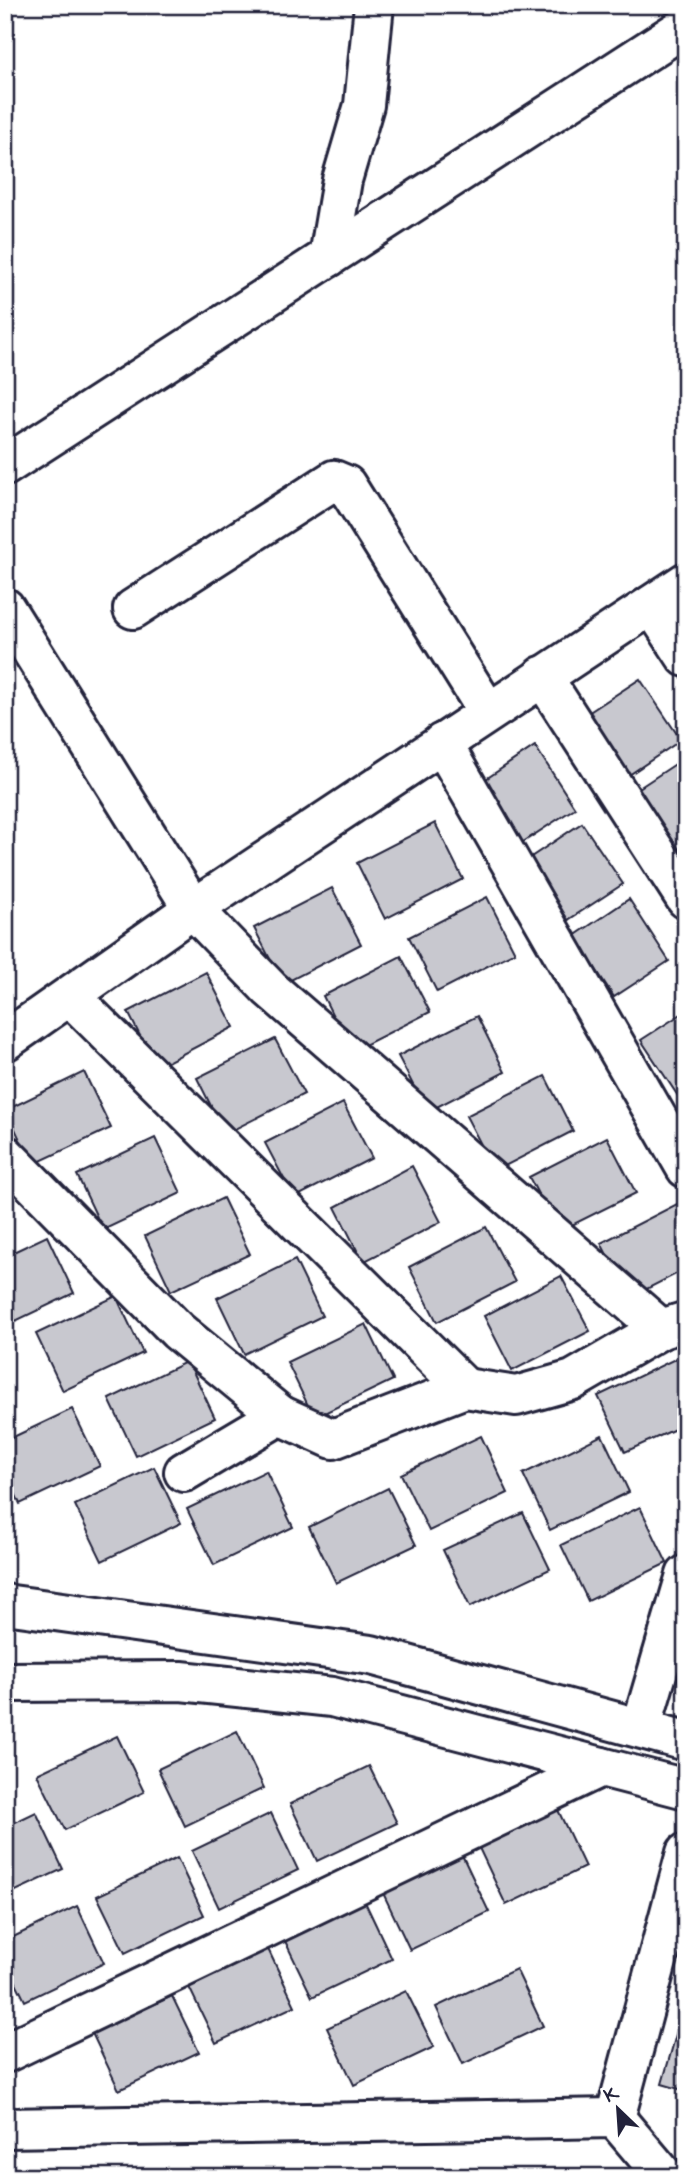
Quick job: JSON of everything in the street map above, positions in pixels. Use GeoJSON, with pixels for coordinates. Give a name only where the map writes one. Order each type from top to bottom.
{"type":"FeatureCollection","features":[{"type":"Feature","properties":{"kind":"street"},"geometry":{"type":"LineString","coordinates":[[329,257],[342,180],[364,105],[374,5]]}},
{"type":"Feature","properties":{"kind":"street"},"geometry":{"type":"LineString","coordinates":[[5,466],[686,26]]}},
{"type":"Feature","properties":{"kind":"street"},"geometry":{"type":"LineString","coordinates":[[133,609],[334,480],[346,485],[488,712]]}},
{"type":"Feature","properties":{"kind":"street"},"geometry":{"type":"LineString","coordinates":[[5,1041],[192,909],[686,582]]}},
{"type":"Feature","properties":{"kind":"street"},"geometry":{"type":"LineString","coordinates":[[652,605],[686,656]]}},
{"type":"Feature","properties":{"kind":"street"},"geometry":{"type":"LineString","coordinates":[[5,608],[192,909],[270,989],[673,1325],[573,1380],[516,1395],[465,1388],[332,1439],[280,1415],[178,1331],[5,1155]]}},
{"type":"Feature","properties":{"kind":"street"},"geometry":{"type":"LineString","coordinates":[[542,676],[686,899]]}},
{"type":"Feature","properties":{"kind":"street"},"geometry":{"type":"LineString","coordinates":[[442,743],[686,1168]]}},
{"type":"Feature","properties":{"kind":"street"},"geometry":{"type":"LineString","coordinates":[[70,996],[465,1388]]}},
{"type":"Feature","properties":{"kind":"street"},"geometry":{"type":"LineString","coordinates":[[184,1472],[280,1415]]}},
{"type":"Feature","properties":{"kind":"street"},"geometry":{"type":"LineString","coordinates":[[641,1728],[686,1575]]}},
{"type":"Feature","properties":{"kind":"street"},"geometry":{"type":"LineString","coordinates":[[5,1604],[371,1656],[686,1741]]}},
{"type":"Feature","properties":{"kind":"street"},"geometry":{"type":"LineString","coordinates":[[5,1682],[181,1681],[332,1697],[686,1788]]}},
{"type":"Feature","properties":{"kind":"street"},"geometry":{"type":"LineString","coordinates":[[5,2053],[601,1767]]}},
{"type":"Feature","properties":{"kind":"street"},"geometry":{"type":"LineString","coordinates":[[615,2118],[686,1853]]}},
{"type":"Feature","properties":{"kind":"street"},"geometry":{"type":"LineString","coordinates":[[5,2128],[615,2118]]}},
{"type":"Feature","properties":{"kind":"street"},"geometry":{"type":"LineString","coordinates":[[615,2118],[665,2177]]}},
{"type":"Feature","properties":{"kind":"building"},"geometry":{"type":"Polygon","coordinates":[[[640,679],[681,740],[626,777],[585,715],[640,679]]]}},
{"type":"Feature","properties":{"kind":"building"},"geometry":{"type":"Polygon","coordinates":[[[535,746],[575,808],[520,844],[480,783],[535,746]]]}},
{"type":"Feature","properties":{"kind":"building"},"geometry":{"type":"Polygon","coordinates":[[[686,757],[686,845],[674,853],[633,792],[686,757]]]}},
{"type":"Feature","properties":{"kind":"building"},"geometry":{"type":"Polygon","coordinates":[[[435,823],[463,879],[385,919],[357,863],[435,823]]]}},
{"type":"Feature","properties":{"kind":"building"},"geometry":{"type":"Polygon","coordinates":[[[582,823],[623,884],[568,920],[528,859],[582,823]]]}},
{"type":"Feature","properties":{"kind":"building"},"geometry":{"type":"Polygon","coordinates":[[[332,888],[361,944],[283,984],[254,928],[332,888]]]}},
{"type":"Feature","properties":{"kind":"building"},"geometry":{"type":"Polygon","coordinates":[[[487,897],[515,952],[437,992],[409,937],[487,897]]]}},
{"type":"Feature","properties":{"kind":"building"},"geometry":{"type":"Polygon","coordinates":[[[629,899],[669,961],[614,997],[574,936],[629,899]]]}},
{"type":"Feature","properties":{"kind":"building"},"geometry":{"type":"Polygon","coordinates":[[[401,956],[430,1012],[351,1052],[323,996],[401,956]]]}},
{"type":"Feature","properties":{"kind":"building"},"geometry":{"type":"Polygon","coordinates":[[[206,972],[234,1027],[156,1068],[128,1012],[206,972]]]}},
{"type":"Feature","properties":{"kind":"building"},"geometry":{"type":"Polygon","coordinates":[[[686,1011],[686,1099],[682,1102],[641,1040],[686,1011]]]}},
{"type":"Feature","properties":{"kind":"building"},"geometry":{"type":"Polygon","coordinates":[[[477,1016],[505,1072],[427,1112],[398,1056],[477,1016]]]}},
{"type":"Feature","properties":{"kind":"building"},"geometry":{"type":"Polygon","coordinates":[[[275,1039],[304,1094],[225,1134],[197,1078],[275,1039]]]}},
{"type":"Feature","properties":{"kind":"building"},"geometry":{"type":"Polygon","coordinates":[[[84,1072],[111,1128],[32,1165],[6,1110],[84,1072]]]}},
{"type":"Feature","properties":{"kind":"building"},"geometry":{"type":"Polygon","coordinates":[[[545,1076],[573,1131],[495,1171],[466,1116],[545,1076]]]}},
{"type":"Feature","properties":{"kind":"building"},"geometry":{"type":"Polygon","coordinates":[[[343,1103],[372,1158],[294,1198],[265,1143],[343,1103]]]}},
{"type":"Feature","properties":{"kind":"building"},"geometry":{"type":"Polygon","coordinates":[[[607,1137],[636,1193],[558,1232],[529,1177],[607,1137]]]}},
{"type":"Feature","properties":{"kind":"building"},"geometry":{"type":"Polygon","coordinates":[[[155,1138],[181,1193],[103,1230],[77,1175],[155,1138]]]}},
{"type":"Feature","properties":{"kind":"building"},"geometry":{"type":"Polygon","coordinates":[[[412,1166],[441,1222],[363,1262],[335,1207],[412,1166]]]}},
{"type":"Feature","properties":{"kind":"building"},"geometry":{"type":"Polygon","coordinates":[[[223,1198],[250,1254],[171,1291],[145,1236],[223,1198]]]}},
{"type":"Feature","properties":{"kind":"building"},"geometry":{"type":"Polygon","coordinates":[[[679,1203],[686,1216],[686,1269],[629,1298],[601,1243],[679,1203]]]}},
{"type":"Feature","properties":{"kind":"building"},"geometry":{"type":"Polygon","coordinates":[[[486,1227],[515,1282],[437,1322],[409,1267],[486,1227]]]}},
{"type":"Feature","properties":{"kind":"building"},"geometry":{"type":"Polygon","coordinates":[[[47,1236],[74,1293],[5,1326],[5,1256],[47,1236]]]}},
{"type":"Feature","properties":{"kind":"building"},"geometry":{"type":"Polygon","coordinates":[[[295,1260],[322,1316],[244,1354],[217,1298],[295,1260]]]}},
{"type":"Feature","properties":{"kind":"building"},"geometry":{"type":"Polygon","coordinates":[[[561,1276],[590,1331],[512,1371],[484,1316],[561,1276]]]}},
{"type":"Feature","properties":{"kind":"building"},"geometry":{"type":"Polygon","coordinates":[[[116,1296],[143,1353],[63,1391],[36,1334],[116,1296]]]}},
{"type":"Feature","properties":{"kind":"building"},"geometry":{"type":"Polygon","coordinates":[[[366,1324],[393,1380],[314,1418],[287,1362],[366,1324]]]}},
{"type":"Feature","properties":{"kind":"building"},"geometry":{"type":"Polygon","coordinates":[[[677,1358],[686,1376],[686,1424],[625,1452],[598,1396],[677,1358]]]}},
{"type":"Feature","properties":{"kind":"building"},"geometry":{"type":"Polygon","coordinates":[[[188,1361],[215,1418],[136,1456],[109,1399],[188,1361]]]}},
{"type":"Feature","properties":{"kind":"building"},"geometry":{"type":"Polygon","coordinates":[[[72,1409],[100,1466],[20,1504],[5,1472],[5,1441],[72,1409]]]}},
{"type":"Feature","properties":{"kind":"building"},"geometry":{"type":"Polygon","coordinates":[[[602,1435],[629,1492],[550,1530],[523,1474],[602,1435]]]}},
{"type":"Feature","properties":{"kind":"building"},"geometry":{"type":"Polygon","coordinates":[[[481,1436],[508,1493],[429,1531],[401,1474],[481,1436]]]}},
{"type":"Feature","properties":{"kind":"building"},"geometry":{"type":"Polygon","coordinates":[[[154,1467],[181,1523],[102,1561],[75,1505],[154,1467]]]}},
{"type":"Feature","properties":{"kind":"building"},"geometry":{"type":"Polygon","coordinates":[[[266,1471],[293,1527],[214,1565],[187,1509],[266,1471]]]}},
{"type":"Feature","properties":{"kind":"building"},"geometry":{"type":"Polygon","coordinates":[[[388,1488],[416,1545],[336,1583],[309,1527],[388,1488]]]}},
{"type":"Feature","properties":{"kind":"building"},"geometry":{"type":"Polygon","coordinates":[[[640,1507],[667,1563],[588,1601],[561,1545],[640,1507]]]}},
{"type":"Feature","properties":{"kind":"building"},"geometry":{"type":"Polygon","coordinates":[[[523,1513],[550,1569],[470,1607],[443,1550],[523,1513]]]}},
{"type":"Feature","properties":{"kind":"building"},"geometry":{"type":"Polygon","coordinates":[[[237,1731],[264,1788],[185,1826],[158,1769],[237,1731]]]}},
{"type":"Feature","properties":{"kind":"building"},"geometry":{"type":"Polygon","coordinates":[[[117,1736],[144,1792],[65,1830],[37,1774],[117,1736]]]}},
{"type":"Feature","properties":{"kind":"building"},"geometry":{"type":"Polygon","coordinates":[[[369,1766],[397,1823],[317,1861],[290,1804],[369,1766]]]}},
{"type":"Feature","properties":{"kind":"building"},"geometry":{"type":"Polygon","coordinates":[[[558,1810],[585,1867],[506,1905],[479,1848],[558,1810]]]}},
{"type":"Feature","properties":{"kind":"building"},"geometry":{"type":"Polygon","coordinates":[[[36,1812],[63,1869],[5,1896],[5,1827],[36,1812]]]}},
{"type":"Feature","properties":{"kind":"building"},"geometry":{"type":"Polygon","coordinates":[[[271,1813],[298,1870],[219,1908],[192,1851],[271,1813]]]}},
{"type":"Feature","properties":{"kind":"building"},"geometry":{"type":"Polygon","coordinates":[[[462,1855],[489,1912],[410,1950],[383,1893],[462,1855]]]}},
{"type":"Feature","properties":{"kind":"building"},"geometry":{"type":"Polygon","coordinates":[[[177,1858],[204,1915],[125,1953],[97,1896],[177,1858]]]}},
{"type":"Feature","properties":{"kind":"building"},"geometry":{"type":"Polygon","coordinates":[[[365,1902],[392,1959],[312,1997],[285,1941],[365,1902]]]}},
{"type":"Feature","properties":{"kind":"building"},"geometry":{"type":"Polygon","coordinates":[[[77,1906],[104,1963],[25,2001],[5,1960],[5,1941],[77,1906]]]}},
{"type":"Feature","properties":{"kind":"building"},"geometry":{"type":"Polygon","coordinates":[[[268,1949],[295,2006],[216,2043],[189,1987],[268,1949]]]}},
{"type":"Feature","properties":{"kind":"building"},"geometry":{"type":"Polygon","coordinates":[[[516,1969],[543,2026],[463,2064],[436,2007],[516,1969]]]}},
{"type":"Feature","properties":{"kind":"building"},"geometry":{"type":"Polygon","coordinates":[[[406,1991],[434,2047],[354,2085],[327,2028],[406,1991]]]}},
{"type":"Feature","properties":{"kind":"building"},"geometry":{"type":"Polygon","coordinates":[[[172,1996],[199,2052],[119,2090],[92,2033],[172,1996]]]}},
{"type":"Feature","properties":{"kind":"building"},"geometry":{"type":"Polygon","coordinates":[[[677,2031],[686,2034],[686,2091],[662,2084],[677,2031]]]}}]}
